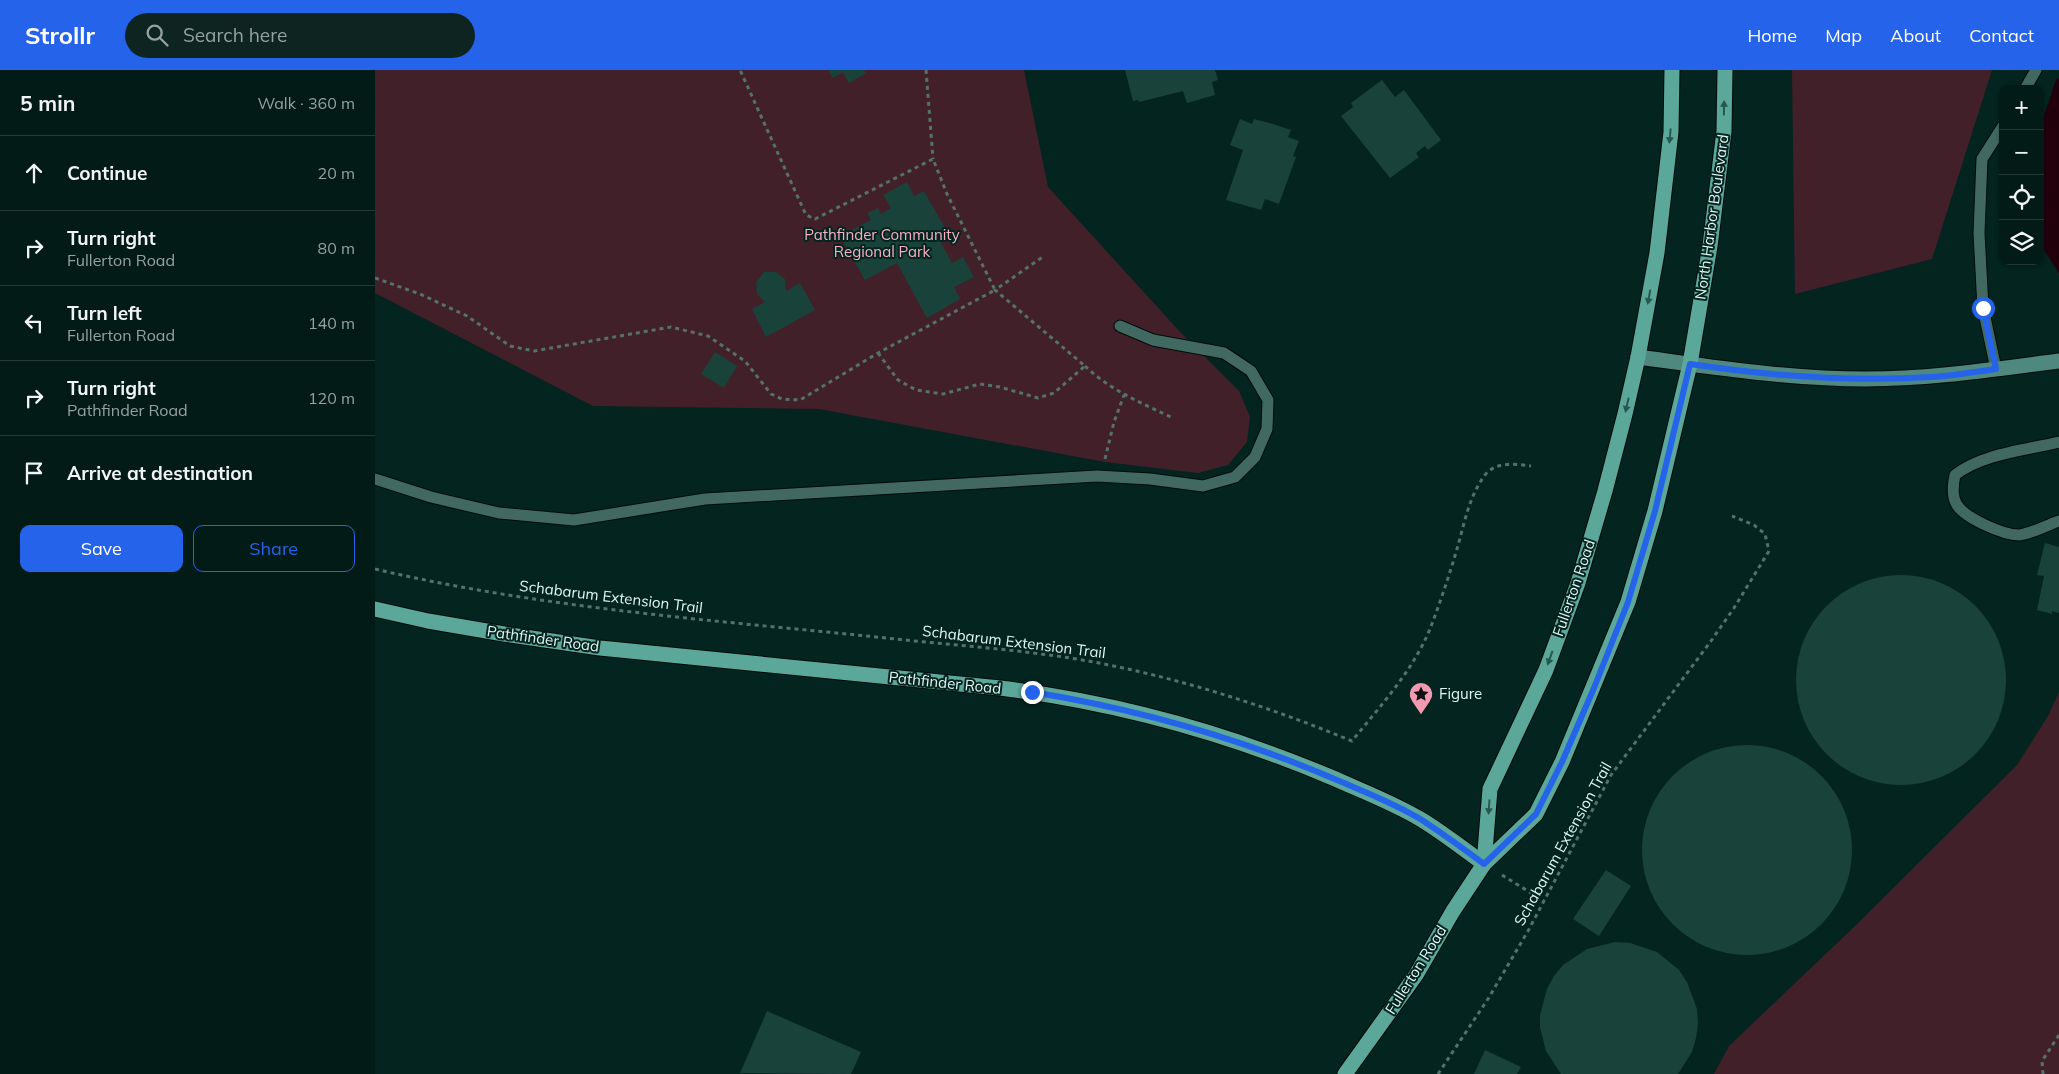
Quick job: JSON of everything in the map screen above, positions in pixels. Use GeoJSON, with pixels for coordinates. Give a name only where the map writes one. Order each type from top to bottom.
{"type":"FeatureCollection","features":[{"type":"Feature","properties":{"kind":"main road"},"geometry":{"type":"LineString","coordinates":[[1638,357],[1657,253],[1671,132],[1672,70]]}},
{"type":"Feature","properties":{"kind":"main road","name":"North Harbor Boulevard"},"geometry":{"type":"LineString","coordinates":[[1690,364],[1710,246],[1724,131],[1725,70]]}},
{"type":"Feature","properties":{"kind":"main road","name":"Fullerton Road"},"geometry":{"type":"LineString","coordinates":[[1484,864],[1490,789],[1546,670],[1578,583],[1605,491],[1638,357]]}},
{"type":"Feature","properties":{"kind":"main road","name":"Fullerton Road"},"geometry":{"type":"LineString","coordinates":[[1345,1074],[1416,975],[1453,911],[1484,864],[1536,814],[1562,762],[1628,602],[1655,511],[1690,364]]}},
{"type":"Feature","properties":{"kind":"main road","name":"Pathfinder Road"},"geometry":{"type":"LineString","coordinates":[[375,609],[428,621],[556,642],[1008,689],[1125,710],[1235,741],[1343,782],[1421,820],[1484,864]]}},
{"type":"Feature","properties":{"kind":"street"},"geometry":{"type":"LineString","coordinates":[[1638,357],[1735,371],[1864,379],[1933,377],[2059,361]]}},
{"type":"Feature","properties":{"kind":"lane"},"geometry":{"type":"LineString","coordinates":[[2027,85],[2036,70]]}},
{"type":"Feature","properties":{"kind":"lane"},"geometry":{"type":"LineString","coordinates":[[1996,369],[1983,308],[1979,233],[1982,159],[2000,130]]}},
{"type":"Feature","properties":{"kind":"lane"},"geometry":{"type":"LineString","coordinates":[[375,479],[431,497],[499,513],[574,520],[705,499],[1102,476],[1150,479],[1203,486],[1235,477],[1255,457],[1267,429],[1268,400],[1251,371],[1224,353],[1153,340],[1120,326]]}},
{"type":"Feature","properties":{"kind":"lane"},"geometry":{"type":"LineString","coordinates":[[2059,442],[1980,461],[1963,468],[1955,475],[1953,489],[1956,504],[1964,514],[2007,534],[2020,535],[2059,521]]}},
{"type":"Feature","properties":{"kind":"path"},"geometry":{"type":"LineString","coordinates":[[740,70],[806,215],[815,219],[933,158]]}},
{"type":"Feature","properties":{"kind":"path"},"geometry":{"type":"LineString","coordinates":[[926,70],[933,158],[947,194],[995,290],[1085,366],[1100,381],[1124,395],[1173,418]]}},
{"type":"Feature","properties":{"kind":"path"},"geometry":{"type":"LineString","coordinates":[[375,278],[420,294],[467,316],[510,346],[534,351],[671,327],[708,336],[745,361],[771,394],[782,399],[800,400],[878,353],[995,290],[1044,256]]}},
{"type":"Feature","properties":{"kind":"path"},"geometry":{"type":"LineString","coordinates":[[878,353],[898,380],[916,390],[943,394],[980,384],[1000,387],[1038,398],[1054,393],[1085,366]]}},
{"type":"Feature","properties":{"kind":"path"},"geometry":{"type":"LineString","coordinates":[[1102,476],[1108,444],[1124,395]]}},
{"type":"Feature","properties":{"kind":"path","name":"Schabarum Extension Trail"},"geometry":{"type":"LineString","coordinates":[[375,569],[507,596],[734,624],[1036,654],[1103,664],[1197,686],[1252,703],[1353,741],[1415,661],[1429,629],[1453,562],[1469,506],[1487,473],[1501,465],[1531,466]]}},
{"type":"Feature","properties":{"kind":"path","name":"Schabarum Extension Trail"},"geometry":{"type":"LineString","coordinates":[[1438,1074],[1489,999],[1611,775],[1715,634],[1769,551],[1765,534],[1754,525],[1732,516]]}},
{"type":"Feature","properties":{"kind":"path"},"geometry":{"type":"LineString","coordinates":[[1484,864],[1544,901]]}},
{"type":"Feature","properties":{"kind":"path"},"geometry":{"type":"LineString","coordinates":[[2043,1074],[2042,1061],[2059,1035]]}},
{"type":"Feature","properties":{"kind":"green space","name":"Pathfinder Community Regional Park"},"geometry":{"type":"Polygon","coordinates":[[[375,70],[1024,70],[1048,187],[1182,334],[1239,391],[1250,417],[1247,442],[1228,465],[1198,473],[1105,462],[819,409],[593,406],[375,293],[375,70]]]}},
{"type":"Feature","properties":{"kind":"green space"},"geometry":{"type":"Polygon","coordinates":[[[1792,70],[1992,70],[1932,259],[1795,294],[1792,70]]]}},
{"type":"Feature","properties":{"kind":"green space"},"geometry":{"type":"Polygon","coordinates":[[[2059,692],[2059,1074],[1714,1074],[1729,1046],[1853,928],[2017,765],[2048,716],[2059,692]]]}},
{"type":"Feature","properties":{"kind":"shaded area"},"geometry":{"type":"Polygon","coordinates":[[[2059,78],[2059,273],[2044,250],[2044,115],[2056,80],[2059,78]]]}},
{"type":"Feature","properties":{"kind":"building"},"geometry":{"type":"Polygon","coordinates":[[[828,70],[864,70],[866,73],[849,83],[843,72],[833,78],[828,70]]]}},
{"type":"Feature","properties":{"kind":"building"},"geometry":{"type":"Polygon","coordinates":[[[1125,70],[1215,70],[1218,80],[1212,82],[1215,95],[1187,103],[1183,91],[1139,102],[1138,100],[1133,101],[1125,70]]]}},
{"type":"Feature","properties":{"kind":"building"},"geometry":{"type":"Polygon","coordinates":[[[1382,80],[1395,97],[1404,90],[1441,140],[1428,150],[1425,146],[1416,153],[1419,157],[1390,178],[1341,116],[1353,107],[1351,103],[1382,80]]]}},
{"type":"Feature","properties":{"kind":"building"},"geometry":{"type":"Polygon","coordinates":[[[1240,119],[1252,124],[1254,119],[1291,130],[1288,137],[1299,141],[1293,156],[1296,157],[1279,204],[1265,199],[1261,210],[1226,200],[1243,150],[1230,145],[1240,119]]]}},
{"type":"Feature","properties":{"kind":"building"},"geometry":{"type":"Polygon","coordinates":[[[907,182],[914,196],[924,191],[949,235],[940,241],[952,263],[963,257],[974,277],[954,287],[960,299],[927,318],[897,263],[865,280],[840,236],[871,220],[867,213],[878,208],[881,214],[891,208],[883,195],[907,182]]]}},
{"type":"Feature","properties":{"kind":"building"},"geometry":{"type":"Polygon","coordinates":[[[764,272],[776,272],[785,279],[786,291],[800,283],[815,310],[766,337],[752,309],[765,302],[757,294],[756,282],[764,272]]]}},
{"type":"Feature","properties":{"kind":"building"},"geometry":{"type":"Polygon","coordinates":[[[715,352],[737,366],[724,388],[701,374],[715,352]]]}},
{"type":"Feature","properties":{"kind":"building"},"geometry":{"type":"Polygon","coordinates":[[[2045,543],[2059,547],[2059,613],[2052,611],[2052,614],[2037,610],[2044,576],[2037,575],[2045,543]]]}},
{"type":"Feature","properties":{"kind":"building"},"geometry":{"type":"Polygon","coordinates":[[[1891,575],[1911,575],[1932,579],[1951,587],[1968,599],[1982,613],[1994,630],[2002,649],[2006,680],[2002,711],[1994,730],[1982,747],[1968,761],[1951,773],[1932,781],[1911,785],[1891,785],[1870,781],[1851,773],[1834,761],[1820,747],[1808,730],[1800,711],[1796,690],[1796,670],[1800,649],[1808,630],[1820,613],[1834,599],[1851,587],[1870,579],[1891,575]]]}},
{"type":"Feature","properties":{"kind":"building"},"geometry":{"type":"Polygon","coordinates":[[[1737,745],[1757,745],[1778,749],[1797,757],[1814,769],[1828,783],[1840,800],[1848,819],[1852,850],[1848,881],[1840,900],[1828,917],[1814,931],[1797,943],[1778,951],[1757,955],[1737,955],[1716,951],[1697,943],[1680,931],[1666,917],[1654,900],[1646,881],[1642,860],[1642,840],[1646,819],[1654,800],[1666,783],[1680,769],[1697,757],[1716,749],[1737,745]]]}},
{"type":"Feature","properties":{"kind":"building"},"geometry":{"type":"Polygon","coordinates":[[[1606,870],[1631,886],[1599,936],[1573,919],[1606,870]]]}},
{"type":"Feature","properties":{"kind":"building"},"geometry":{"type":"Polygon","coordinates":[[[1615,942],[1630,943],[1657,952],[1679,970],[1687,982],[1697,1009],[1698,1024],[1692,1052],[1678,1074],[1561,1074],[1546,1051],[1540,1027],[1540,1015],[1547,989],[1554,976],[1563,965],[1587,949],[1615,942]]]}},
{"type":"Feature","properties":{"kind":"building"},"geometry":{"type":"Polygon","coordinates":[[[767,1011],[861,1052],[851,1074],[740,1073],[767,1011]]]}},
{"type":"Feature","properties":{"kind":"building"},"geometry":{"type":"Polygon","coordinates":[[[1485,1050],[1521,1067],[1517,1074],[1474,1074],[1485,1050]]]}},
{"type":"Feature","properties":{"kind":"place","name":"Figure"},"geometry":{"type":"Point","coordinates":[1421,715]}},
{"type":"Feature","properties":{"kind":"route"},"geometry":{"type":"LineString","coordinates":[[1032,692],[1125,710],[1177,723],[1295,762],[1372,795],[1421,820],[1484,864],[1536,814],[1562,762],[1594,688],[1628,602],[1655,511],[1690,364],[1735,371],[1864,379],[1933,377],[1996,369],[1983,308]]}}]}
